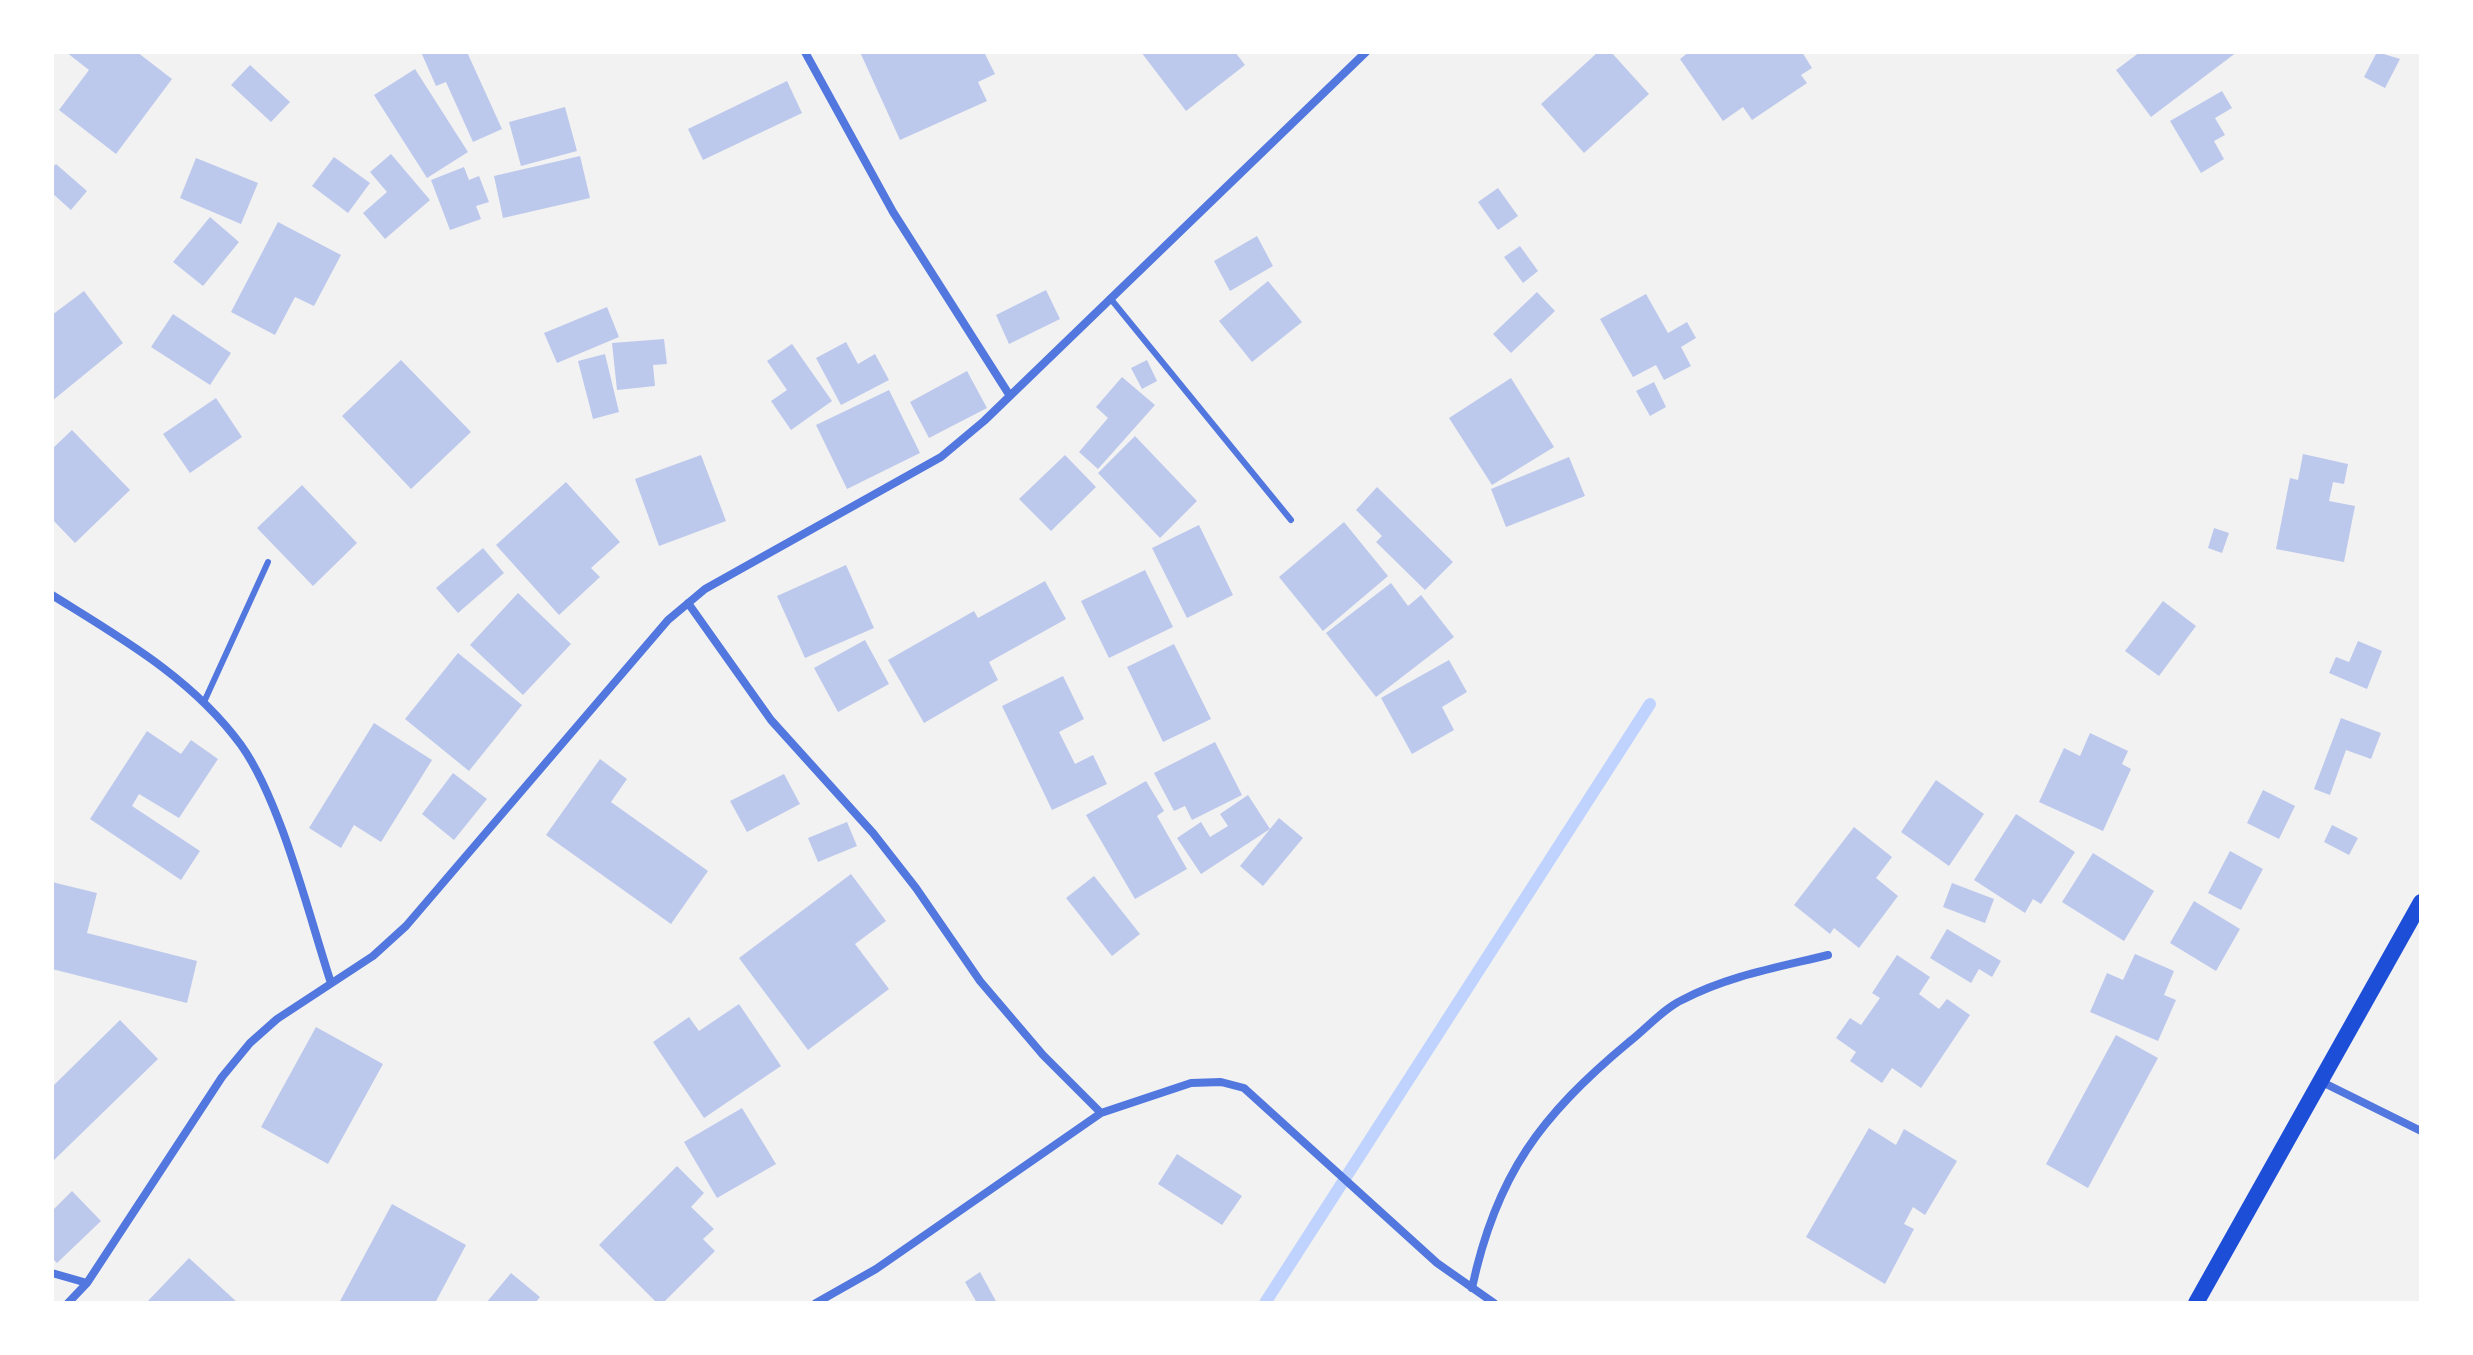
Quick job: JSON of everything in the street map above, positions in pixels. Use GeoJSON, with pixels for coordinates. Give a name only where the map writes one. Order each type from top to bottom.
{"type":"FeatureCollection","features":[{"type":"Feature","properties":{"kind":"main road"},"geometry":{"type":"LineString","coordinates":[[2196,1303],[2421,902]]}},
{"type":"Feature","properties":{"kind":"street"},"geometry":{"type":"LineString","coordinates":[[805,52],[893,212],[1010,396]]}},
{"type":"Feature","properties":{"kind":"street"},"geometry":{"type":"LineString","coordinates":[[68,1303],[87,1283],[222,1077],[250,1043],[277,1019],[373,956],[406,926],[668,620],[705,589],[941,457],[1010,396],[1366,52]]}},
{"type":"Feature","properties":{"kind":"street"},"geometry":{"type":"LineString","coordinates":[[52,595],[160,663],[204,702],[242,746],[269,798],[331,983]]}},
{"type":"Feature","properties":{"kind":"street"},"geometry":{"type":"LineString","coordinates":[[688,603],[771,720],[873,833],[916,888],[980,981],[1043,1055],[1101,1113]]}},
{"type":"Feature","properties":{"kind":"street"},"geometry":{"type":"LineString","coordinates":[[1472,1288],[1482,1238],[1510,1172],[1546,1120],[1607,1060],[1680,1000],[1751,973],[1828,955]]}},
{"type":"Feature","properties":{"kind":"street"},"geometry":{"type":"LineString","coordinates":[[2320,1081],[2421,1131]]}},
{"type":"Feature","properties":{"kind":"street"},"geometry":{"type":"LineString","coordinates":[[816,1303],[876,1269],[1101,1113],[1191,1083],[1221,1082],[1244,1088],[1437,1263],[1494,1303]]}},
{"type":"Feature","properties":{"kind":"street"},"geometry":{"type":"LineString","coordinates":[[52,1273],[87,1283]]}},
{"type":"Feature","properties":{"kind":"lane"},"geometry":{"type":"LineString","coordinates":[[1110,298],[1291,520]]}},
{"type":"Feature","properties":{"kind":"lane"},"geometry":{"type":"LineString","coordinates":[[204,702],[268,562]]}},
{"type":"Feature","properties":{"kind":"building"},"geometry":{"type":"Polygon","coordinates":[[[66,52],[137,52],[172,79],[116,154],[59,110],[89,70],[66,52]]]}},
{"type":"Feature","properties":{"kind":"building"},"geometry":{"type":"Polygon","coordinates":[[[421,52],[467,52],[502,129],[473,142],[446,82],[436,86],[421,52]]]}},
{"type":"Feature","properties":{"kind":"building"},"geometry":{"type":"Polygon","coordinates":[[[860,52],[984,52],[995,74],[978,82],[987,101],[900,140],[860,52]]]}},
{"type":"Feature","properties":{"kind":"building"},"geometry":{"type":"Polygon","coordinates":[[[1141,52],[1235,52],[1245,65],[1186,111],[1141,52]]]}},
{"type":"Feature","properties":{"kind":"building"},"geometry":{"type":"Polygon","coordinates":[[[1598,52],[1611,52],[1649,94],[1584,153],[1541,104],[1598,52]]]}},
{"type":"Feature","properties":{"kind":"building"},"geometry":{"type":"Polygon","coordinates":[[[1689,52],[1802,52],[1812,68],[1801,75],[1807,83],[1752,120],[1743,107],[1723,121],[1680,59],[1689,52]]]}},
{"type":"Feature","properties":{"kind":"building"},"geometry":{"type":"Polygon","coordinates":[[[2140,52],[2237,52],[2151,117],[2116,70],[2140,52]]]}},
{"type":"Feature","properties":{"kind":"building"},"geometry":{"type":"Polygon","coordinates":[[[2377,52],[2400,59],[2385,88],[2364,77],[2377,52]]]}},
{"type":"Feature","properties":{"kind":"building"},"geometry":{"type":"Polygon","coordinates":[[[250,65],[290,102],[271,122],[231,85],[250,65]]]}},
{"type":"Feature","properties":{"kind":"building"},"geometry":{"type":"Polygon","coordinates":[[[415,69],[468,152],[427,178],[374,95],[415,69]]]}},
{"type":"Feature","properties":{"kind":"building"},"geometry":{"type":"Polygon","coordinates":[[[787,81],[802,113],[703,160],[688,129],[787,81]]]}},
{"type":"Feature","properties":{"kind":"building"},"geometry":{"type":"Polygon","coordinates":[[[2222,91],[2232,108],[2215,118],[2225,135],[2214,141],[2224,159],[2201,173],[2170,121],[2222,91]]]}},
{"type":"Feature","properties":{"kind":"building"},"geometry":{"type":"Polygon","coordinates":[[[565,107],[577,151],[521,166],[509,122],[565,107]]]}},
{"type":"Feature","properties":{"kind":"building"},"geometry":{"type":"Polygon","coordinates":[[[391,154],[430,200],[385,239],[363,213],[387,192],[370,172],[391,154]]]}},
{"type":"Feature","properties":{"kind":"building"},"geometry":{"type":"Polygon","coordinates":[[[580,156],[590,198],[503,218],[494,176],[580,156]]]}},
{"type":"Feature","properties":{"kind":"building"},"geometry":{"type":"Polygon","coordinates":[[[334,157],[370,183],[348,213],[312,186],[334,157]]]}},
{"type":"Feature","properties":{"kind":"building"},"geometry":{"type":"Polygon","coordinates":[[[196,158],[258,183],[241,224],[180,198],[196,158]]]}},
{"type":"Feature","properties":{"kind":"building"},"geometry":{"type":"Polygon","coordinates":[[[56,164],[87,191],[71,210],[52,193],[52,168],[56,164]]]}},
{"type":"Feature","properties":{"kind":"building"},"geometry":{"type":"Polygon","coordinates":[[[464,167],[469,180],[479,176],[489,202],[476,206],[481,219],[450,230],[431,180],[464,167]]]}},
{"type":"Feature","properties":{"kind":"building"},"geometry":{"type":"Polygon","coordinates":[[[1498,188],[1518,216],[1498,230],[1478,202],[1498,188]]]}},
{"type":"Feature","properties":{"kind":"building"},"geometry":{"type":"Polygon","coordinates":[[[210,217],[239,242],[203,286],[173,262],[210,217]]]}},
{"type":"Feature","properties":{"kind":"building"},"geometry":{"type":"Polygon","coordinates":[[[278,222],[341,255],[314,306],[295,297],[275,335],[231,312],[278,222]]]}},
{"type":"Feature","properties":{"kind":"building"},"geometry":{"type":"Polygon","coordinates":[[[1257,236],[1273,266],[1230,291],[1214,261],[1257,236]]]}},
{"type":"Feature","properties":{"kind":"building"},"geometry":{"type":"Polygon","coordinates":[[[1520,246],[1538,271],[1523,283],[1504,257],[1520,246]]]}},
{"type":"Feature","properties":{"kind":"building"},"geometry":{"type":"Polygon","coordinates":[[[1268,281],[1302,322],[1252,362],[1219,321],[1268,281]]]}},
{"type":"Feature","properties":{"kind":"building"},"geometry":{"type":"Polygon","coordinates":[[[1046,290],[1060,319],[1009,344],[996,315],[1046,290]]]}},
{"type":"Feature","properties":{"kind":"building"},"geometry":{"type":"Polygon","coordinates":[[[84,291],[123,343],[52,401],[52,315],[84,291]]]}},
{"type":"Feature","properties":{"kind":"building"},"geometry":{"type":"Polygon","coordinates":[[[1537,292],[1555,311],[1511,353],[1493,334],[1537,292]]]}},
{"type":"Feature","properties":{"kind":"building"},"geometry":{"type":"Polygon","coordinates":[[[1646,294],[1668,333],[1687,322],[1696,338],[1681,347],[1691,366],[1664,380],[1656,365],[1633,377],[1600,319],[1646,294]]]}},
{"type":"Feature","properties":{"kind":"building"},"geometry":{"type":"Polygon","coordinates":[[[607,307],[619,337],[557,363],[544,333],[607,307]]]}},
{"type":"Feature","properties":{"kind":"building"},"geometry":{"type":"Polygon","coordinates":[[[173,314],[231,353],[210,385],[151,347],[173,314]]]}},
{"type":"Feature","properties":{"kind":"building"},"geometry":{"type":"Polygon","coordinates":[[[664,339],[667,364],[653,365],[655,386],[617,390],[612,343],[664,339]]]}},
{"type":"Feature","properties":{"kind":"building"},"geometry":{"type":"Polygon","coordinates":[[[846,342],[858,364],[875,354],[889,380],[841,405],[816,358],[846,342]]]}},
{"type":"Feature","properties":{"kind":"building"},"geometry":{"type":"Polygon","coordinates":[[[792,344],[832,401],[791,430],[771,401],[787,390],[767,361],[792,344]]]}},
{"type":"Feature","properties":{"kind":"building"},"geometry":{"type":"Polygon","coordinates":[[[605,354],[619,412],[593,419],[578,361],[605,354]]]}},
{"type":"Feature","properties":{"kind":"building"},"geometry":{"type":"Polygon","coordinates":[[[401,360],[471,432],[411,489],[342,416],[401,360]]]}},
{"type":"Feature","properties":{"kind":"building"},"geometry":{"type":"Polygon","coordinates":[[[1147,360],[1157,381],[1142,389],[1131,368],[1147,360]]]}},
{"type":"Feature","properties":{"kind":"building"},"geometry":{"type":"Polygon","coordinates":[[[967,371],[987,408],[929,438],[910,402],[967,371]]]}},
{"type":"Feature","properties":{"kind":"building"},"geometry":{"type":"Polygon","coordinates":[[[1122,377],[1155,405],[1098,469],[1079,452],[1108,418],[1096,407],[1122,377]]]}},
{"type":"Feature","properties":{"kind":"building"},"geometry":{"type":"Polygon","coordinates":[[[1511,378],[1554,447],[1492,485],[1449,418],[1511,378]]]}},
{"type":"Feature","properties":{"kind":"building"},"geometry":{"type":"Polygon","coordinates":[[[1654,382],[1666,407],[1650,416],[1636,391],[1654,382]]]}},
{"type":"Feature","properties":{"kind":"building"},"geometry":{"type":"Polygon","coordinates":[[[889,390],[920,453],[847,489],[816,425],[889,390]]]}},
{"type":"Feature","properties":{"kind":"building"},"geometry":{"type":"Polygon","coordinates":[[[216,398],[242,437],[190,473],[163,434],[216,398]]]}},
{"type":"Feature","properties":{"kind":"building"},"geometry":{"type":"Polygon","coordinates":[[[72,430],[130,490],[75,543],[52,519],[52,449],[72,430]]]}},
{"type":"Feature","properties":{"kind":"building"},"geometry":{"type":"Polygon","coordinates":[[[1135,436],[1197,501],[1160,538],[1098,473],[1135,436]]]}},
{"type":"Feature","properties":{"kind":"building"},"geometry":{"type":"Polygon","coordinates":[[[2303,454],[2348,464],[2344,484],[2333,482],[2329,501],[2355,506],[2344,562],[2276,549],[2290,478],[2298,480],[2303,454]]]}},
{"type":"Feature","properties":{"kind":"building"},"geometry":{"type":"Polygon","coordinates":[[[701,455],[726,521],[659,546],[635,479],[701,455]]]}},
{"type":"Feature","properties":{"kind":"building"},"geometry":{"type":"Polygon","coordinates":[[[1065,455],[1096,487],[1051,531],[1019,499],[1065,455]]]}},
{"type":"Feature","properties":{"kind":"building"},"geometry":{"type":"Polygon","coordinates":[[[1569,457],[1585,496],[1506,527],[1491,489],[1569,457]]]}},
{"type":"Feature","properties":{"kind":"building"},"geometry":{"type":"Polygon","coordinates":[[[566,482],[620,542],[591,568],[600,577],[559,615],[496,545],[566,482]]]}},
{"type":"Feature","properties":{"kind":"building"},"geometry":{"type":"Polygon","coordinates":[[[302,485],[357,543],[313,586],[257,528],[302,485]]]}},
{"type":"Feature","properties":{"kind":"building"},"geometry":{"type":"Polygon","coordinates":[[[1377,487],[1453,562],[1425,590],[1376,542],[1382,536],[1356,510],[1377,487]]]}},
{"type":"Feature","properties":{"kind":"building"},"geometry":{"type":"Polygon","coordinates":[[[1344,522],[1388,576],[1323,631],[1279,577],[1344,522]]]}},
{"type":"Feature","properties":{"kind":"building"},"geometry":{"type":"Polygon","coordinates":[[[1199,525],[1233,595],[1187,618],[1152,548],[1199,525]]]}},
{"type":"Feature","properties":{"kind":"building"},"geometry":{"type":"Polygon","coordinates":[[[2214,528],[2229,533],[2222,553],[2208,548],[2214,528]]]}},
{"type":"Feature","properties":{"kind":"building"},"geometry":{"type":"Polygon","coordinates":[[[483,548],[504,573],[458,613],[436,588],[483,548]]]}},
{"type":"Feature","properties":{"kind":"building"},"geometry":{"type":"Polygon","coordinates":[[[846,565],[874,628],[805,658],[777,596],[846,565]]]}},
{"type":"Feature","properties":{"kind":"building"},"geometry":{"type":"Polygon","coordinates":[[[1145,570],[1173,627],[1109,658],[1081,601],[1145,570]]]}},
{"type":"Feature","properties":{"kind":"building"},"geometry":{"type":"Polygon","coordinates":[[[1045,581],[1066,619],[989,662],[998,680],[924,723],[888,660],[974,611],[978,618],[1045,581]]]}},
{"type":"Feature","properties":{"kind":"building"},"geometry":{"type":"Polygon","coordinates":[[[1391,583],[1408,606],[1421,595],[1454,637],[1376,697],[1326,633],[1391,583]]]}},
{"type":"Feature","properties":{"kind":"building"},"geometry":{"type":"Polygon","coordinates":[[[518,593],[571,644],[523,695],[470,645],[518,593]]]}},
{"type":"Feature","properties":{"kind":"building"},"geometry":{"type":"Polygon","coordinates":[[[2163,601],[2196,626],[2159,676],[2125,651],[2163,601]]]}},
{"type":"Feature","properties":{"kind":"building"},"geometry":{"type":"Polygon","coordinates":[[[865,640],[889,684],[838,712],[814,668],[865,640]]]}},
{"type":"Feature","properties":{"kind":"building"},"geometry":{"type":"Polygon","coordinates":[[[2358,641],[2382,651],[2367,689],[2329,673],[2336,657],[2349,662],[2358,641]]]}},
{"type":"Feature","properties":{"kind":"building"},"geometry":{"type":"Polygon","coordinates":[[[1174,644],[1211,719],[1163,742],[1127,667],[1174,644]]]}},
{"type":"Feature","properties":{"kind":"building"},"geometry":{"type":"Polygon","coordinates":[[[458,653],[522,705],[469,771],[405,719],[458,653]]]}},
{"type":"Feature","properties":{"kind":"building"},"geometry":{"type":"Polygon","coordinates":[[[1449,660],[1467,692],[1442,707],[1454,730],[1412,754],[1381,698],[1449,660]]]}},
{"type":"Feature","properties":{"kind":"building"},"geometry":{"type":"Polygon","coordinates":[[[1063,676],[1084,719],[1059,732],[1075,764],[1093,755],[1107,784],[1052,810],[1002,706],[1063,676]]]}},
{"type":"Feature","properties":{"kind":"building"},"geometry":{"type":"Polygon","coordinates":[[[2341,718],[2381,733],[2371,759],[2346,750],[2330,795],[2314,789],[2341,718]]]}},
{"type":"Feature","properties":{"kind":"building"},"geometry":{"type":"Polygon","coordinates":[[[374,723],[432,760],[381,842],[354,825],[341,848],[309,828],[374,723]]]}},
{"type":"Feature","properties":{"kind":"building"},"geometry":{"type":"Polygon","coordinates":[[[147,731],[181,754],[191,740],[218,759],[179,818],[139,794],[132,806],[200,851],[181,880],[90,819],[147,731]]]}},
{"type":"Feature","properties":{"kind":"building"},"geometry":{"type":"Polygon","coordinates":[[[2090,733],[2128,751],[2122,764],[2131,769],[2103,831],[2039,802],[2064,748],[2080,756],[2090,733]]]}},
{"type":"Feature","properties":{"kind":"building"},"geometry":{"type":"Polygon","coordinates":[[[1215,742],[1242,795],[1192,820],[1185,806],[1174,811],[1154,773],[1215,742]]]}},
{"type":"Feature","properties":{"kind":"building"},"geometry":{"type":"Polygon","coordinates":[[[600,759],[627,779],[611,802],[708,871],[671,924],[546,835],[600,759]]]}},
{"type":"Feature","properties":{"kind":"building"},"geometry":{"type":"Polygon","coordinates":[[[453,773],[487,799],[454,840],[422,814],[453,773]]]}},
{"type":"Feature","properties":{"kind":"building"},"geometry":{"type":"Polygon","coordinates":[[[784,774],[800,804],[747,832],[730,801],[784,774]]]}},
{"type":"Feature","properties":{"kind":"building"},"geometry":{"type":"Polygon","coordinates":[[[1936,780],[1984,814],[1949,866],[1901,832],[1936,780]]]}},
{"type":"Feature","properties":{"kind":"building"},"geometry":{"type":"Polygon","coordinates":[[[1146,781],[1164,811],[1157,816],[1187,869],[1135,899],[1086,815],[1146,781]]]}},
{"type":"Feature","properties":{"kind":"building"},"geometry":{"type":"Polygon","coordinates":[[[2263,790],[2295,806],[2279,839],[2247,823],[2263,790]]]}},
{"type":"Feature","properties":{"kind":"building"},"geometry":{"type":"Polygon","coordinates":[[[1248,795],[1270,829],[1201,874],[1177,838],[1201,822],[1210,837],[1228,826],[1220,814],[1248,795]]]}},
{"type":"Feature","properties":{"kind":"building"},"geometry":{"type":"Polygon","coordinates":[[[2016,814],[2075,852],[2041,904],[2033,899],[2025,913],[1974,880],[2016,814]]]}},
{"type":"Feature","properties":{"kind":"building"},"geometry":{"type":"Polygon","coordinates":[[[1279,818],[1303,838],[1263,886],[1240,866],[1279,818]]]}},
{"type":"Feature","properties":{"kind":"building"},"geometry":{"type":"Polygon","coordinates":[[[847,822],[857,846],[818,862],[808,838],[847,822]]]}},
{"type":"Feature","properties":{"kind":"building"},"geometry":{"type":"Polygon","coordinates":[[[2332,825],[2358,838],[2349,855],[2324,842],[2332,825]]]}},
{"type":"Feature","properties":{"kind":"building"},"geometry":{"type":"Polygon","coordinates":[[[1854,827],[1892,857],[1876,878],[1898,896],[1859,948],[1834,928],[1830,934],[1794,905],[1854,827]]]}},
{"type":"Feature","properties":{"kind":"building"},"geometry":{"type":"Polygon","coordinates":[[[2230,851],[2263,869],[2241,910],[2208,893],[2230,851]]]}},
{"type":"Feature","properties":{"kind":"building"},"geometry":{"type":"Polygon","coordinates":[[[2093,853],[2154,891],[2124,941],[2062,902],[2093,853]]]}},
{"type":"Feature","properties":{"kind":"building"},"geometry":{"type":"Polygon","coordinates":[[[851,874],[886,921],[855,944],[889,989],[808,1050],[739,958],[851,874]]]}},
{"type":"Feature","properties":{"kind":"building"},"geometry":{"type":"Polygon","coordinates":[[[1094,876],[1140,934],[1112,956],[1066,898],[1094,876]]]}},
{"type":"Feature","properties":{"kind":"building"},"geometry":{"type":"Polygon","coordinates":[[[52,882],[97,893],[87,933],[197,961],[187,1003],[52,969],[52,882]]]}},
{"type":"Feature","properties":{"kind":"building"},"geometry":{"type":"Polygon","coordinates":[[[1952,883],[1994,899],[1985,923],[1943,907],[1952,883]]]}},
{"type":"Feature","properties":{"kind":"building"},"geometry":{"type":"Polygon","coordinates":[[[2194,901],[2240,929],[2216,971],[2170,943],[2194,901]]]}},
{"type":"Feature","properties":{"kind":"building"},"geometry":{"type":"Polygon","coordinates":[[[1947,929],[2001,961],[1992,977],[1979,969],[1971,983],[1930,958],[1947,929]]]}},
{"type":"Feature","properties":{"kind":"building"},"geometry":{"type":"Polygon","coordinates":[[[2135,954],[2174,971],[2164,995],[2176,1000],[2158,1041],[2090,1012],[2107,973],[2123,980],[2135,954]]]}},
{"type":"Feature","properties":{"kind":"building"},"geometry":{"type":"Polygon","coordinates":[[[1897,955],[1930,977],[1919,994],[1939,1009],[1947,999],[1970,1015],[1921,1088],[1892,1068],[1882,1083],[1850,1061],[1856,1052],[1836,1038],[1850,1018],[1861,1025],[1880,998],[1872,993],[1897,955]]]}},
{"type":"Feature","properties":{"kind":"building"},"geometry":{"type":"Polygon","coordinates":[[[739,1004],[781,1066],[704,1118],[653,1042],[689,1017],[699,1031],[739,1004]]]}},
{"type":"Feature","properties":{"kind":"building"},"geometry":{"type":"Polygon","coordinates":[[[120,1020],[158,1059],[52,1162],[52,1087],[120,1020]]]}},
{"type":"Feature","properties":{"kind":"building"},"geometry":{"type":"Polygon","coordinates":[[[316,1027],[383,1064],[328,1164],[261,1127],[316,1027]]]}},
{"type":"Feature","properties":{"kind":"building"},"geometry":{"type":"Polygon","coordinates":[[[2116,1035],[2158,1058],[2088,1188],[2046,1164],[2116,1035]]]}},
{"type":"Feature","properties":{"kind":"building"},"geometry":{"type":"Polygon","coordinates":[[[742,1108],[776,1164],[717,1198],[684,1142],[742,1108]]]}},
{"type":"Feature","properties":{"kind":"building"},"geometry":{"type":"Polygon","coordinates":[[[1869,1128],[1896,1145],[1904,1129],[1957,1161],[1925,1215],[1913,1207],[1904,1224],[1914,1229],[1885,1284],[1806,1237],[1869,1128]]]}},
{"type":"Feature","properties":{"kind":"building"},"geometry":{"type":"Polygon","coordinates":[[[1177,1154],[1242,1196],[1222,1225],[1158,1184],[1177,1154]]]}},
{"type":"Feature","properties":{"kind":"building"},"geometry":{"type":"Polygon","coordinates":[[[677,1166],[704,1193],[691,1207],[714,1229],[703,1239],[715,1251],[663,1303],[657,1303],[599,1245],[677,1166]]]}},
{"type":"Feature","properties":{"kind":"building"},"geometry":{"type":"Polygon","coordinates":[[[72,1191],[101,1221],[57,1263],[52,1258],[52,1211],[72,1191]]]}},
{"type":"Feature","properties":{"kind":"building"},"geometry":{"type":"Polygon","coordinates":[[[392,1204],[466,1245],[435,1303],[339,1303],[392,1204]]]}},
{"type":"Feature","properties":{"kind":"building"},"geometry":{"type":"Polygon","coordinates":[[[189,1258],[238,1303],[146,1303],[189,1258]]]}},
{"type":"Feature","properties":{"kind":"building"},"geometry":{"type":"Polygon","coordinates":[[[980,1272],[997,1303],[977,1303],[965,1282],[980,1272]]]}},
{"type":"Feature","properties":{"kind":"building"},"geometry":{"type":"Polygon","coordinates":[[[511,1273],[540,1297],[535,1303],[486,1303],[511,1273]]]}},
{"type":"Feature","properties":{"kind":"waterway"},"geometry":{"type":"LineString","coordinates":[[1265,1303],[1650,704]]}}]}
